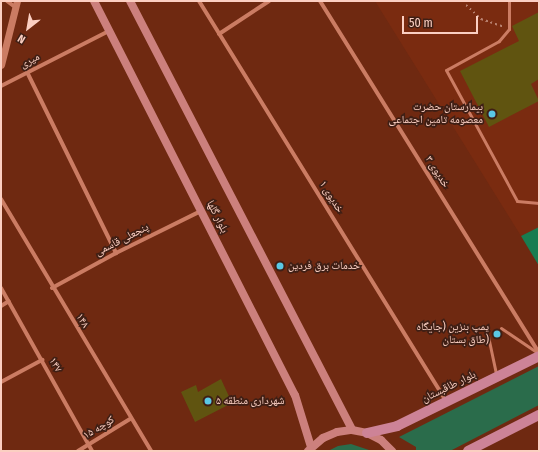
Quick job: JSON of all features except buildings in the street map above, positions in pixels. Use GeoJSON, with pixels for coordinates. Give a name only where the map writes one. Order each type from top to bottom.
{"type":"FeatureCollection","features":[{"type":"Feature","properties":{"kind":"main road","name":"بلوار گلها"},"geometry":{"type":"LineString","coordinates":[[94,1],[295,395],[310,449]]}},
{"type":"Feature","properties":{"kind":"main road","name":"بلوار گلها"},"geometry":{"type":"LineString","coordinates":[[130,1],[352,430]]}},
{"type":"Feature","properties":{"kind":"main road","name":"بلوار طاقبستان"},"geometry":{"type":"LineString","coordinates":[[367,433],[397,426],[447,402],[539,354]]}},
{"type":"Feature","properties":{"kind":"main road"},"geometry":{"type":"LineString","coordinates":[[470,451],[539,415]]}},
{"type":"Feature","properties":{"kind":"main road"},"geometry":{"type":"LineString","coordinates":[[310,449],[323,438],[337,432],[352,430],[367,433],[381,440],[392,451]]}},
{"type":"Feature","properties":{"kind":"street"},"geometry":{"type":"LineString","coordinates":[[1,65],[16,4],[8,1]]}},
{"type":"Feature","properties":{"kind":"street","name":"خدیوی ۱"},"geometry":{"type":"LineString","coordinates":[[199,1],[447,402]]}},
{"type":"Feature","properties":{"kind":"street"},"geometry":{"type":"LineString","coordinates":[[219,34],[269,1]]}},
{"type":"Feature","properties":{"kind":"street","name":"خدیوی ۳"},"geometry":{"type":"LineString","coordinates":[[320,1],[539,354]]}},
{"type":"Feature","properties":{"kind":"street","name":"میری"},"geometry":{"type":"LineString","coordinates":[[1,86],[110,31]]}},
{"type":"Feature","properties":{"kind":"street"},"geometry":{"type":"LineString","coordinates":[[27,72],[116,253]]}},
{"type":"Feature","properties":{"kind":"street","name":"۱۴۸"},"geometry":{"type":"LineString","coordinates":[[1,198],[52,288],[150,451]]}},
{"type":"Feature","properties":{"kind":"street","name":"پنجعلی قاسمی"},"geometry":{"type":"LineString","coordinates":[[52,288],[116,253],[201,211]]}},
{"type":"Feature","properties":{"kind":"street","name":"۱۴۷"},"geometry":{"type":"LineString","coordinates":[[1,288],[92,451]]}},
{"type":"Feature","properties":{"kind":"street"},"geometry":{"type":"LineString","coordinates":[[1,306],[9,301]]}},
{"type":"Feature","properties":{"kind":"street"},"geometry":{"type":"LineString","coordinates":[[1,382],[42,360]]}},
{"type":"Feature","properties":{"kind":"street","name":"کوچه ۱۵"},"geometry":{"type":"LineString","coordinates":[[78,451],[130,419]]}},
{"type":"Feature","properties":{"kind":"lane"},"geometry":{"type":"LineString","coordinates":[[509,1],[509,29],[499,41],[446,70],[517,201],[539,202]]}},
{"type":"Feature","properties":{"kind":"lane"},"geometry":{"type":"LineString","coordinates":[[501,328],[539,354]]}},
{"type":"Feature","properties":{"kind":"lane"},"geometry":{"type":"LineString","coordinates":[[488,336],[496,377]]}},
{"type":"Feature","properties":{"kind":"path"},"geometry":{"type":"LineString","coordinates":[[466,5],[481,20],[509,29]]}},
{"type":"Feature","properties":{"kind":"shaded area","name":"بیمارستان حضرت معصومه تامین اجتماعی"},"geometry":{"type":"Polygon","coordinates":[[[375,1],[539,1],[539,227],[521,236],[375,1]]]}},
{"type":"Feature","properties":{"kind":"green space"},"geometry":{"type":"Polygon","coordinates":[[[539,227],[539,266],[521,236],[539,227]]]}},
{"type":"Feature","properties":{"kind":"green space"},"geometry":{"type":"Polygon","coordinates":[[[539,366],[539,405],[450,451],[416,451],[416,447],[399,437],[539,366]]]}},
{"type":"Feature","properties":{"kind":"green space"},"geometry":{"type":"Polygon","coordinates":[[[351,444],[372,451],[328,451],[338,446],[351,444]]]}},
{"type":"Feature","properties":{"kind":"place","name":"بیمارستان حضرت معصومه تامین اجتماعی"},"geometry":{"type":"Point","coordinates":[492,114]}},
{"type":"Feature","properties":{"kind":"place","name":"خدمات برق فردین"},"geometry":{"type":"Point","coordinates":[280,266]}},
{"type":"Feature","properties":{"kind":"place","name":"پمپ بنزین (جایگاه طاق بستان)"},"geometry":{"type":"Point","coordinates":[497,334]}},
{"type":"Feature","properties":{"kind":"place","name":"شهرداری منطقه ۵"},"geometry":{"type":"Point","coordinates":[208,401]}}]}
